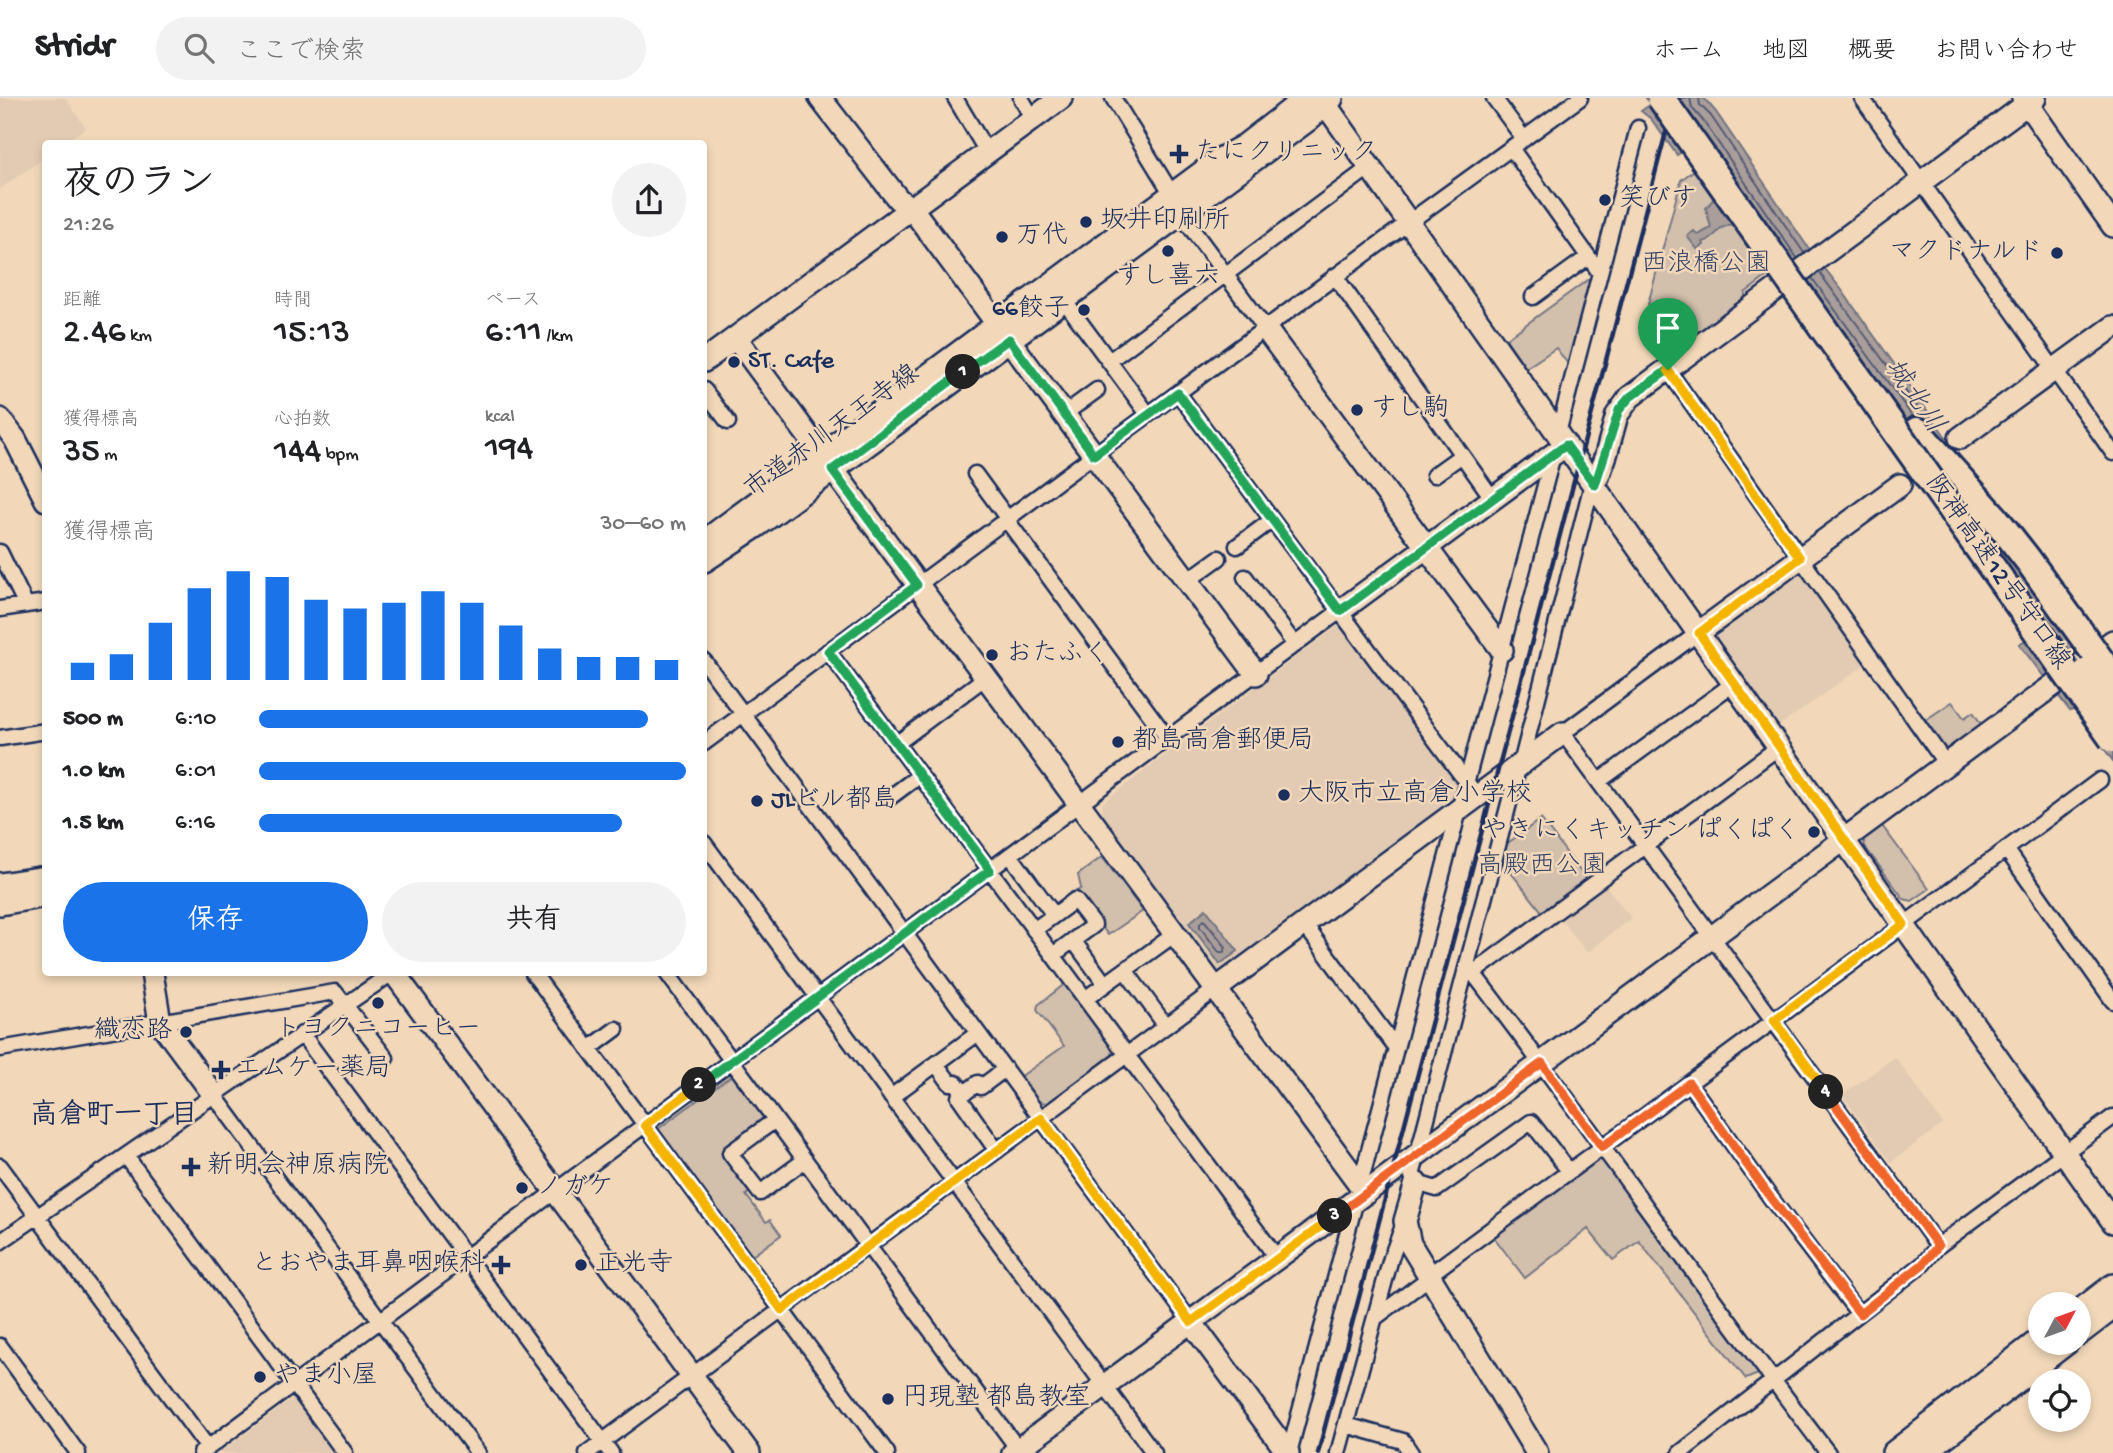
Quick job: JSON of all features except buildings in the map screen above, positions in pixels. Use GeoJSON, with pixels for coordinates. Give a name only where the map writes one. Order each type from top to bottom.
{"type":"FeatureCollection","features":[{"type":"Feature","properties":{"kind":"highway","name":"阪神高速12号守口線"},"geometry":{"type":"LineString","coordinates":[[1661,98],[2113,739]]}},
{"type":"Feature","properties":{"kind":"highway","name":"阪神高速12号守口線"},"geometry":{"type":"LineString","coordinates":[[1683,98],[2113,707]]}},
{"type":"Feature","properties":{"kind":"highway"},"geometry":{"type":"LineString","coordinates":[[1917,431],[2011,539],[2113,678]]}},
{"type":"Feature","properties":{"kind":"main road","name":"市道赤川天王寺線"},"geometry":{"type":"LineString","coordinates":[[1004,332],[1063,299],[1176,205],[1220,160],[1321,99]]}},
{"type":"Feature","properties":{"kind":"main road","name":"市道赤川天王寺線"},"geometry":{"type":"LineString","coordinates":[[707,559],[827,463],[1176,205]]}},
{"type":"Feature","properties":{"kind":"main road","name":"市道赤川天王寺線"},"geometry":{"type":"LineString","coordinates":[[707,541],[827,463]]}},
{"type":"Feature","properties":{"kind":"main road"},"geometry":{"type":"LineString","coordinates":[[0,886],[42,879]]}},
{"type":"Feature","properties":{"kind":"main road"},"geometry":{"type":"LineString","coordinates":[[0,903],[42,896]]}},
{"type":"Feature","properties":{"kind":"main road"},"geometry":{"type":"LineString","coordinates":[[2091,1303],[2113,1286]]}},
{"type":"Feature","properties":{"kind":"main road"},"geometry":{"type":"LineString","coordinates":[[2091,1324],[2113,1307]]}},
{"type":"Feature","properties":{"kind":"main road"},"geometry":{"type":"LineString","coordinates":[[1894,1453],[2028,1349]]}},
{"type":"Feature","properties":{"kind":"main road"},"geometry":{"type":"LineString","coordinates":[[1923,1453],[2050,1355]]}},
{"type":"Feature","properties":{"kind":"street"},"geometry":{"type":"LineString","coordinates":[[820,98],[898,199],[911,208],[1256,674]]}},
{"type":"Feature","properties":{"kind":"street"},"geometry":{"type":"LineString","coordinates":[[955,98],[987,152]]}},
{"type":"Feature","properties":{"kind":"street"},"geometry":{"type":"LineString","coordinates":[[1021,98],[1033,118]]}},
{"type":"Feature","properties":{"kind":"street"},"geometry":{"type":"LineString","coordinates":[[707,359],[1061,98]]}},
{"type":"Feature","properties":{"kind":"street"},"geometry":{"type":"LineString","coordinates":[[1113,98],[1176,205],[1502,650]]}},
{"type":"Feature","properties":{"kind":"street"},"geometry":{"type":"LineString","coordinates":[[1494,98],[1524,139]]}},
{"type":"Feature","properties":{"kind":"street"},"geometry":{"type":"LineString","coordinates":[[707,741],[1580,98]]}},
{"type":"Feature","properties":{"kind":"street"},"geometry":{"type":"LineString","coordinates":[[1863,98],[2113,453]]}},
{"type":"Feature","properties":{"kind":"street"},"geometry":{"type":"LineString","coordinates":[[1321,99],[1409,222],[1559,444],[1595,485],[2113,1222]]}},
{"type":"Feature","properties":{"kind":"street"},"geometry":{"type":"LineString","coordinates":[[1338,1453],[1391,1258],[1396,1250],[1416,1184],[1412,1175],[1470,971],[1590,492],[1595,485],[1619,410],[1630,397],[2029,100],[2113,226]]}},
{"type":"Feature","properties":{"kind":"street"},"geometry":{"type":"LineString","coordinates":[[1288,1453],[1361,1193],[1396,1048],[1468,796],[1502,650],[1559,444],[1638,128]]}},
{"type":"Feature","properties":{"kind":"street"},"geometry":{"type":"LineString","coordinates":[[1511,148],[1600,273]]}},
{"type":"Feature","properties":{"kind":"street"},"geometry":{"type":"LineString","coordinates":[[1109,361],[1370,167]]}},
{"type":"Feature","properties":{"kind":"street"},"geometry":{"type":"LineString","coordinates":[[1533,297],[1588,257]]}},
{"type":"Feature","properties":{"kind":"street"},"geometry":{"type":"LineString","coordinates":[[1335,276],[1493,499]]}},
{"type":"Feature","properties":{"kind":"street"},"geometry":{"type":"LineString","coordinates":[[1063,299],[1148,414]]}},
{"type":"Feature","properties":{"kind":"street"},"geometry":{"type":"LineString","coordinates":[[1960,438],[2113,327]]}},
{"type":"Feature","properties":{"kind":"street"},"geometry":{"type":"LineString","coordinates":[[736,338],[1216,989],[1361,1193]]}},
{"type":"Feature","properties":{"kind":"street"},"geometry":{"type":"LineString","coordinates":[[1668,370],[1946,764]]}},
{"type":"Feature","properties":{"kind":"street"},"geometry":{"type":"LineString","coordinates":[[1064,414],[1097,390]]}},
{"type":"Feature","properties":{"kind":"street"},"geometry":{"type":"LineString","coordinates":[[1178,393],[1340,611],[1468,796]]}},
{"type":"Feature","properties":{"kind":"street"},"geometry":{"type":"LineString","coordinates":[[707,394],[728,422]]}},
{"type":"Feature","properties":{"kind":"street"},"geometry":{"type":"LineString","coordinates":[[3,430],[42,493]]}},
{"type":"Feature","properties":{"kind":"street"},"geometry":{"type":"LineString","coordinates":[[0,1166],[204,1450],[1493,499],[1559,444]]}},
{"type":"Feature","properties":{"kind":"street"},"geometry":{"type":"LineString","coordinates":[[1434,475],[1462,455]]}},
{"type":"Feature","properties":{"kind":"street"},"geometry":{"type":"LineString","coordinates":[[975,474],[1168,739]]}},
{"type":"Feature","properties":{"kind":"street"},"geometry":{"type":"LineString","coordinates":[[587,1453],[607,1447],[692,1376],[1304,924],[1468,796],[1520,765],[1900,485]]}},
{"type":"Feature","properties":{"kind":"street"},"geometry":{"type":"LineString","coordinates":[[1237,546],[1272,520]]}},
{"type":"Feature","properties":{"kind":"street"},"geometry":{"type":"LineString","coordinates":[[0,552],[26,605]]}},
{"type":"Feature","properties":{"kind":"street"},"geometry":{"type":"LineString","coordinates":[[1187,582],[1219,558]]}},
{"type":"Feature","properties":{"kind":"street"},"geometry":{"type":"LineString","coordinates":[[1245,577],[1295,645]]}},
{"type":"Feature","properties":{"kind":"street"},"geometry":{"type":"LineString","coordinates":[[0,609],[42,603]]}},
{"type":"Feature","properties":{"kind":"street"},"geometry":{"type":"LineString","coordinates":[[669,976],[1018,1452],[1361,1193],[1542,1063],[2110,643]]}},
{"type":"Feature","properties":{"kind":"street"},"geometry":{"type":"LineString","coordinates":[[828,651],[1277,1258]]}},
{"type":"Feature","properties":{"kind":"street"},"geometry":{"type":"LineString","coordinates":[[707,665],[1288,1453]]}},
{"type":"Feature","properties":{"kind":"street"},"geometry":{"type":"LineString","coordinates":[[897,744],[986,677]]}},
{"type":"Feature","properties":{"kind":"street"},"geometry":{"type":"LineString","coordinates":[[1599,781],[1734,683]]}},
{"type":"Feature","properties":{"kind":"street"},"geometry":{"type":"LineString","coordinates":[[0,738],[42,732]]}},
{"type":"Feature","properties":{"kind":"street"},"geometry":{"type":"LineString","coordinates":[[1563,733],[1714,936],[1938,1246]]}},
{"type":"Feature","properties":{"kind":"street"},"geometry":{"type":"LineString","coordinates":[[1470,971],[1779,747]]}},
{"type":"Feature","properties":{"kind":"street"},"geometry":{"type":"LineString","coordinates":[[889,798],[920,775]]}},
{"type":"Feature","properties":{"kind":"street"},"geometry":{"type":"LineString","coordinates":[[1375,1318],[1569,1171],[2100,780]]}},
{"type":"Feature","properties":{"kind":"street"},"geometry":{"type":"LineString","coordinates":[[707,847],[1154,1453]]}},
{"type":"Feature","properties":{"kind":"street"},"geometry":{"type":"LineString","coordinates":[[2006,849],[2113,1001]]}},
{"type":"Feature","properties":{"kind":"street"},"geometry":{"type":"LineString","coordinates":[[1010,855],[1054,915]]}},
{"type":"Feature","properties":{"kind":"street"},"geometry":{"type":"LineString","coordinates":[[1034,930],[1075,900],[1094,925],[1053,955]]}},
{"type":"Feature","properties":{"kind":"street"},"geometry":{"type":"LineString","coordinates":[[1304,924],[1396,1048]]}},
{"type":"Feature","properties":{"kind":"street"},"geometry":{"type":"LineString","coordinates":[[1085,999],[1175,934]]}},
{"type":"Feature","properties":{"kind":"street"},"geometry":{"type":"LineString","coordinates":[[1073,940],[1105,984]]}},
{"type":"Feature","properties":{"kind":"street"},"geometry":{"type":"LineString","coordinates":[[1125,970],[1166,1026]]}},
{"type":"Feature","properties":{"kind":"street"},"geometry":{"type":"LineString","coordinates":[[1470,971],[1542,1063],[1828,1453]]}},
{"type":"Feature","properties":{"kind":"street"},"geometry":{"type":"LineString","coordinates":[[152,976],[160,1022],[478,1453]]}},
{"type":"Feature","properties":{"kind":"street"},"geometry":{"type":"LineString","coordinates":[[0,1242],[389,976]]}},
{"type":"Feature","properties":{"kind":"street"},"geometry":{"type":"LineString","coordinates":[[395,976],[749,1453]]}},
{"type":"Feature","properties":{"kind":"street"},"geometry":{"type":"LineString","coordinates":[[535,976],[887,1453]]}},
{"type":"Feature","properties":{"kind":"street"},"geometry":{"type":"LineString","coordinates":[[0,1049],[335,992],[386,1058]]}},
{"type":"Feature","properties":{"kind":"street"},"geometry":{"type":"LineString","coordinates":[[589,1049],[616,1029]]}},
{"type":"Feature","properties":{"kind":"street"},"geometry":{"type":"LineString","coordinates":[[891,1097],[978,1033]]}},
{"type":"Feature","properties":{"kind":"street"},"geometry":{"type":"LineString","coordinates":[[302,1034],[607,1447]]}},
{"type":"Feature","properties":{"kind":"street"},"geometry":{"type":"LineString","coordinates":[[936,1064],[950,1083],[956,1083],[964,1094]]}},
{"type":"Feature","properties":{"kind":"street"},"geometry":{"type":"LineString","coordinates":[[997,1151],[959,1097],[978,1083],[981,1087],[1005,1069]]}},
{"type":"Feature","properties":{"kind":"street"},"geometry":{"type":"LineString","coordinates":[[1689,1083],[1770,1197],[1860,1314]]}},
{"type":"Feature","properties":{"kind":"street"},"geometry":{"type":"LineString","coordinates":[[1679,1453],[1923,1264],[1938,1246],[2113,1117]]}},
{"type":"Feature","properties":{"kind":"street"},"geometry":{"type":"LineString","coordinates":[[775,1120],[730,1153],[760,1192],[805,1160]]}},
{"type":"Feature","properties":{"kind":"street"},"geometry":{"type":"LineString","coordinates":[[1416,1184],[1437,1189],[1531,1122],[1569,1171]]}},
{"type":"Feature","properties":{"kind":"street"},"geometry":{"type":"LineString","coordinates":[[126,1156],[345,1453]]}},
{"type":"Feature","properties":{"kind":"street"},"geometry":{"type":"LineString","coordinates":[[1405,1221],[1410,1244],[1537,1453]]}},
{"type":"Feature","properties":{"kind":"street"},"geometry":{"type":"LineString","coordinates":[[0,1346],[79,1453]]}},
{"type":"Feature","properties":{"kind":"street"},"geometry":{"type":"LineString","coordinates":[[1346,1426],[1403,1441],[1411,1453]]}},
{"type":"Feature","properties":{"kind":"shaded area"},"geometry":{"type":"Polygon","coordinates":[[[0,98],[65,98],[86,128],[68,140],[42,140],[42,159],[0,189],[0,98]]]}},
{"type":"Feature","properties":{"kind":"shaded area"},"geometry":{"type":"Polygon","coordinates":[[[1799,569],[1806,572],[1870,661],[1779,726],[1713,634],[1799,569]]]}},
{"type":"Feature","properties":{"kind":"shaded area","name":"大阪市立高倉小学校"},"geometry":{"type":"Polygon","coordinates":[[[1340,624],[1455,778],[1458,789],[1453,801],[1224,971],[1219,971],[1102,815],[1103,802],[1340,624]]]}},
{"type":"Feature","properties":{"kind":"shaded area"},"geometry":{"type":"Polygon","coordinates":[[[1603,882],[1631,918],[1587,953],[1559,917],[1603,882]]]}},
{"type":"Feature","properties":{"kind":"shaded area"},"geometry":{"type":"Polygon","coordinates":[[[1895,1057],[1943,1124],[1891,1162],[1842,1095],[1895,1057]]]}},
{"type":"Feature","properties":{"kind":"shaded area"},"geometry":{"type":"Polygon","coordinates":[[[291,1400],[300,1402],[338,1453],[219,1453],[291,1400]]]}},
{"type":"Feature","properties":{"kind":"green space","name":"西浪橋公園"},"geometry":{"type":"Polygon","coordinates":[[[1697,168],[1770,274],[1745,293],[1745,298],[1681,345],[1648,304],[1681,180],[1697,168]]]}},
{"type":"Feature","properties":{"kind":"green space"},"geometry":{"type":"Polygon","coordinates":[[[1593,276],[1568,364],[1556,348],[1526,368],[1506,339],[1593,276]]]}},
{"type":"Feature","properties":{"kind":"green space"},"geometry":{"type":"Polygon","coordinates":[[[1952,702],[1964,718],[1973,712],[1981,724],[1945,751],[1924,721],[1952,702]]]}},
{"type":"Feature","properties":{"kind":"green space","name":"高殿西公園"},"geometry":{"type":"Polygon","coordinates":[[[1541,819],[1587,880],[1543,913],[1501,860],[1505,845],[1541,819]]]}},
{"type":"Feature","properties":{"kind":"green space"},"geometry":{"type":"Polygon","coordinates":[[[1880,823],[1929,889],[1912,901],[1904,899],[1865,847],[1863,836],[1880,823]]]}},
{"type":"Feature","properties":{"kind":"green space"},"geometry":{"type":"Polygon","coordinates":[[[1102,857],[1143,911],[1108,935],[1076,892],[1081,888],[1078,875],[1102,857]]]}},
{"type":"Feature","properties":{"kind":"green space"},"geometry":{"type":"Polygon","coordinates":[[[1066,983],[1113,1047],[1112,1055],[1048,1103],[1039,1102],[1020,1077],[1064,1046],[1037,1010],[1038,1005],[1066,983]]]}},
{"type":"Feature","properties":{"kind":"green space"},"geometry":{"type":"Polygon","coordinates":[[[732,1075],[765,1120],[725,1152],[752,1190],[746,1195],[766,1222],[770,1220],[781,1235],[752,1256],[658,1129],[732,1075]]]}},
{"type":"Feature","properties":{"kind":"green space"},"geometry":{"type":"Polygon","coordinates":[[[1592,1159],[1603,1161],[1763,1372],[1746,1379],[1639,1241],[1613,1260],[1588,1229],[1525,1278],[1493,1236],[1592,1159]]]}},
{"type":"Feature","properties":{"kind":"water","name":"城北川"},"geometry":{"type":"Polygon","coordinates":[[[1646,98],[1704,98],[1716,112],[1807,246],[1841,289],[2113,673],[2113,761],[2076,709],[2070,711],[2019,644],[2027,639],[1734,223],[1721,228],[1697,249],[1687,236],[1694,231],[1698,235],[1711,228],[1706,208],[1716,196],[1684,150],[1677,155],[1651,119],[1641,111],[1651,104],[1646,98]]]}},
{"type":"Feature","properties":{"kind":"water"},"geometry":{"type":"Polygon","coordinates":[[[1206,909],[1238,951],[1220,964],[1189,923],[1206,909]]]}},
{"type":"Feature","properties":{"kind":"railway"},"geometry":{"type":"LineString","coordinates":[[1318,1453],[1675,98]]}},
{"type":"Feature","properties":{"kind":"place","name":"たにクリニック"},"geometry":{"type":"Point","coordinates":[1179,154]}},
{"type":"Feature","properties":{"kind":"place","name":"笑びす"},"geometry":{"type":"Point","coordinates":[1605,200]}},
{"type":"Feature","properties":{"kind":"place","name":"坂井印刷所"},"geometry":{"type":"Point","coordinates":[1086,222]}},
{"type":"Feature","properties":{"kind":"place","name":"万代"},"geometry":{"type":"Point","coordinates":[1002,237]}},
{"type":"Feature","properties":{"kind":"place","name":"すし喜六"},"geometry":{"type":"Point","coordinates":[1168,251]}},
{"type":"Feature","properties":{"kind":"place","name":"マクドナルド"},"geometry":{"type":"Point","coordinates":[2057,253]}},
{"type":"Feature","properties":{"kind":"place","name":"66餃子"},"geometry":{"type":"Point","coordinates":[1084,310]}},
{"type":"Feature","properties":{"kind":"place","name":"ST. Cafe"},"geometry":{"type":"Point","coordinates":[734,362]}},
{"type":"Feature","properties":{"kind":"place","name":"すし駒"},"geometry":{"type":"Point","coordinates":[1357,410]}},
{"type":"Feature","properties":{"kind":"place","name":"おたふく"},"geometry":{"type":"Point","coordinates":[992,655]}},
{"type":"Feature","properties":{"kind":"place","name":"都島高倉郵便局"},"geometry":{"type":"Point","coordinates":[1118,742]}},
{"type":"Feature","properties":{"kind":"place","name":"大阪市立高倉小学校"},"geometry":{"type":"Point","coordinates":[1284,795]}},
{"type":"Feature","properties":{"kind":"place","name":"JLビル都島"},"geometry":{"type":"Point","coordinates":[757,801]}},
{"type":"Feature","properties":{"kind":"place","name":"やきにくキッチン ぱくぱく"},"geometry":{"type":"Point","coordinates":[1814,832]}},
{"type":"Feature","properties":{"kind":"place","name":"トヨクニコーヒー"},"geometry":{"type":"Point","coordinates":[378,1003]}},
{"type":"Feature","properties":{"kind":"place","name":"織恋路"},"geometry":{"type":"Point","coordinates":[186,1032]}},
{"type":"Feature","properties":{"kind":"place","name":"エムケー薬局"},"geometry":{"type":"Point","coordinates":[221,1070]}},
{"type":"Feature","properties":{"kind":"place","name":"新明会神原病院"},"geometry":{"type":"Point","coordinates":[191,1167]}},
{"type":"Feature","properties":{"kind":"place","name":"ノガケ"},"geometry":{"type":"Point","coordinates":[522,1188]}},
{"type":"Feature","properties":{"kind":"place","name":"とおやま耳鼻咽喉科"},"geometry":{"type":"Point","coordinates":[501,1265]}},
{"type":"Feature","properties":{"kind":"place","name":"正光寺"},"geometry":{"type":"Point","coordinates":[581,1265]}},
{"type":"Feature","properties":{"kind":"place","name":"やま小屋"},"geometry":{"type":"Point","coordinates":[260,1377]}},
{"type":"Feature","properties":{"kind":"place","name":"円現塾 都島教室"},"geometry":{"type":"Point","coordinates":[888,1399]}},
{"type":"Feature","properties":{"kind":"district","name":"高倉町一丁目"},"geometry":{"type":"Point","coordinates":[114,1116]}},
{"type":"Feature","properties":{"kind":"route"},"geometry":{"type":"LineString","coordinates":[[1009,339],[1094,455],[1178,393],[1340,611],[1566,445],[1595,485],[1619,410],[1630,397],[1668,370],[1800,558],[1699,633],[1904,924],[1774,1020],[1938,1246],[1923,1264],[1860,1314],[1770,1197],[1689,1083],[1602,1147],[1542,1063],[1191,1322],[1041,1118],[782,1310],[645,1125],[990,870],[828,651],[917,585],[832,470],[1009,339]]}}]}
